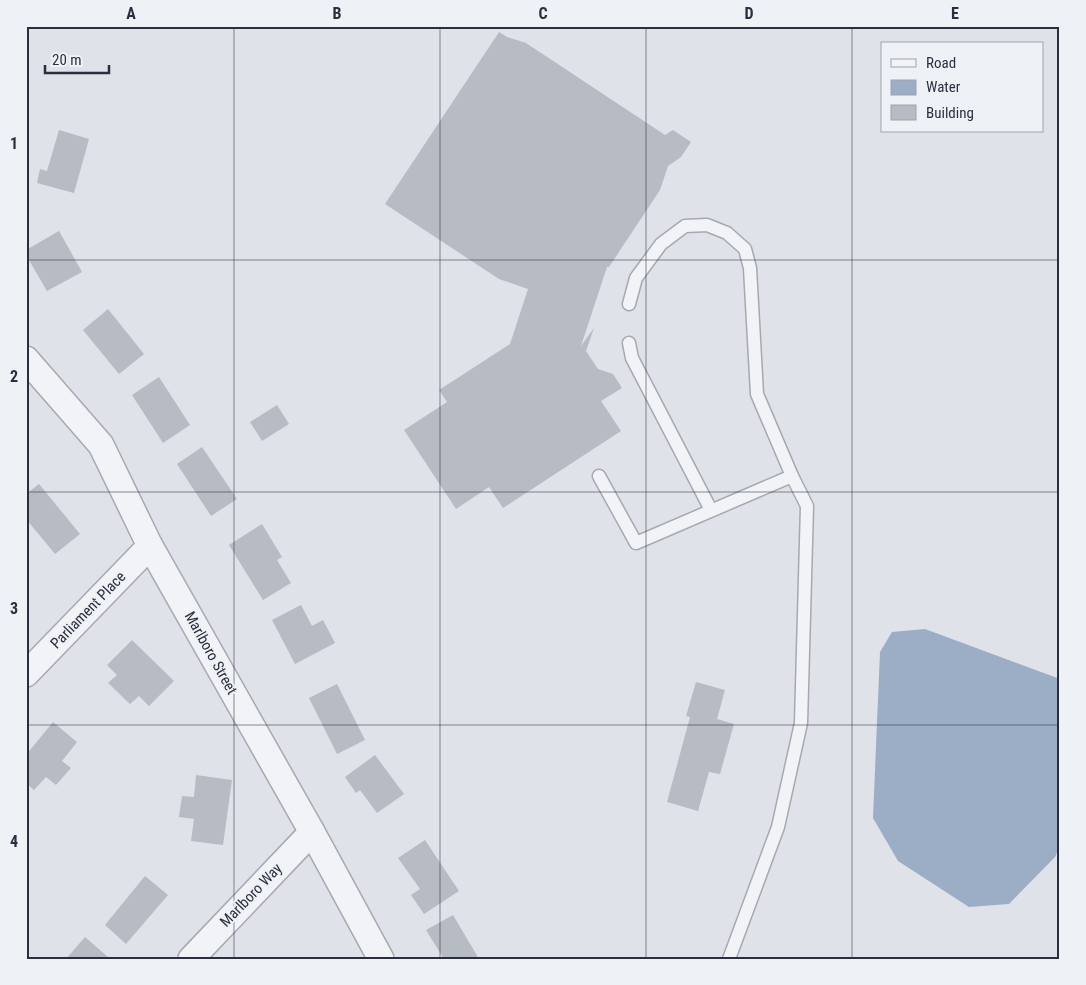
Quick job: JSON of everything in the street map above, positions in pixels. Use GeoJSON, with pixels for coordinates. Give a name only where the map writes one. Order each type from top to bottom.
{"type":"FeatureCollection","features":[{"type":"Feature","properties":{"kind":"street","name":"Marlboro Street"},"geometry":{"type":"LineString","coordinates":[[26,359],[101,446],[150,546],[312,832],[381,959]]}},
{"type":"Feature","properties":{"kind":"street","name":"Parliament Place"},"geometry":{"type":"LineString","coordinates":[[26,674],[150,546]]}},
{"type":"Feature","properties":{"kind":"street","name":"Marlboro Way"},"geometry":{"type":"LineString","coordinates":[[191,959],[312,832]]}},
{"type":"Feature","properties":{"kind":"lane"},"geometry":{"type":"LineString","coordinates":[[629,304],[636,278],[661,244],[685,226],[707,225],[727,233],[745,248],[750,268],[757,394],[792,476],[808,506],[801,723],[778,826],[729,959]]}},
{"type":"Feature","properties":{"kind":"lane"},"geometry":{"type":"LineString","coordinates":[[629,343],[632,358],[711,510]]}},
{"type":"Feature","properties":{"kind":"lane"},"geometry":{"type":"LineString","coordinates":[[599,476],[636,543],[792,476]]}},
{"type":"Feature","properties":{"kind":"water"},"geometry":{"type":"Polygon","coordinates":[[[925,629],[1060,679],[1060,846],[1055,857],[1009,904],[969,907],[898,861],[873,818],[880,652],[892,632],[925,629]]]}},
{"type":"Feature","properties":{"kind":"building"},"geometry":{"type":"Polygon","coordinates":[[[499,32],[507,37],[526,43],[665,135],[673,130],[691,142],[681,157],[668,166],[660,190],[609,267],[607,267],[581,346],[594,328],[586,351],[598,369],[613,374],[622,388],[601,401],[621,431],[503,508],[489,487],[456,509],[404,430],[447,402],[439,390],[510,344],[528,289],[499,279],[385,204],[499,32]]]}},
{"type":"Feature","properties":{"kind":"building"},"geometry":{"type":"Polygon","coordinates":[[[59,130],[89,139],[74,193],[37,183],[40,169],[47,171],[59,130]]]}},
{"type":"Feature","properties":{"kind":"building"},"geometry":{"type":"Polygon","coordinates":[[[59,231],[82,272],[47,291],[26,255],[26,250],[59,231]]]}},
{"type":"Feature","properties":{"kind":"building"},"geometry":{"type":"Polygon","coordinates":[[[108,309],[144,354],[119,374],[83,330],[108,309]]]}},
{"type":"Feature","properties":{"kind":"building"},"geometry":{"type":"Polygon","coordinates":[[[159,377],[190,425],[163,443],[132,395],[159,377]]]}},
{"type":"Feature","properties":{"kind":"building"},"geometry":{"type":"Polygon","coordinates":[[[277,405],[289,424],[262,441],[250,422],[277,405]]]}},
{"type":"Feature","properties":{"kind":"building"},"geometry":{"type":"Polygon","coordinates":[[[202,447],[237,499],[211,516],[177,464],[202,447]]]}},
{"type":"Feature","properties":{"kind":"building"},"geometry":{"type":"Polygon","coordinates":[[[39,484],[80,534],[55,554],[26,519],[26,494],[39,484]]]}},
{"type":"Feature","properties":{"kind":"building"},"geometry":{"type":"Polygon","coordinates":[[[262,524],[282,557],[277,560],[291,583],[263,600],[229,545],[262,524]]]}},
{"type":"Feature","properties":{"kind":"building"},"geometry":{"type":"Polygon","coordinates":[[[301,605],[312,626],[323,620],[335,643],[295,664],[272,620],[301,605]]]}},
{"type":"Feature","properties":{"kind":"building"},"geometry":{"type":"Polygon","coordinates":[[[132,640],[174,681],[149,706],[139,696],[130,704],[108,683],[117,675],[107,665],[132,640]]]}},
{"type":"Feature","properties":{"kind":"building"},"geometry":{"type":"Polygon","coordinates":[[[696,682],[725,690],[717,719],[734,724],[720,774],[709,772],[698,811],[667,802],[690,717],[686,716],[696,682]]]}},
{"type":"Feature","properties":{"kind":"building"},"geometry":{"type":"Polygon","coordinates":[[[337,684],[365,740],[337,754],[309,698],[337,684]]]}},
{"type":"Feature","properties":{"kind":"building"},"geometry":{"type":"Polygon","coordinates":[[[53,722],[77,742],[62,761],[71,768],[56,785],[46,777],[34,790],[26,783],[26,755],[53,722]]]}},
{"type":"Feature","properties":{"kind":"building"},"geometry":{"type":"Polygon","coordinates":[[[375,755],[404,794],[377,813],[360,790],[356,793],[345,777],[375,755]]]}},
{"type":"Feature","properties":{"kind":"building"},"geometry":{"type":"Polygon","coordinates":[[[196,775],[232,780],[223,845],[191,841],[194,819],[179,817],[182,796],[194,797],[196,775]]]}},
{"type":"Feature","properties":{"kind":"building"},"geometry":{"type":"Polygon","coordinates":[[[425,840],[459,891],[424,914],[411,895],[420,889],[398,858],[425,840]]]}},
{"type":"Feature","properties":{"kind":"building"},"geometry":{"type":"Polygon","coordinates":[[[145,876],[168,895],[126,944],[105,925],[145,876]]]}},
{"type":"Feature","properties":{"kind":"building"},"geometry":{"type":"Polygon","coordinates":[[[453,915],[479,959],[444,959],[426,930],[453,915]]]}},
{"type":"Feature","properties":{"kind":"building"},"geometry":{"type":"Polygon","coordinates":[[[85,937],[109,958],[66,959],[85,937]]]}}]}
